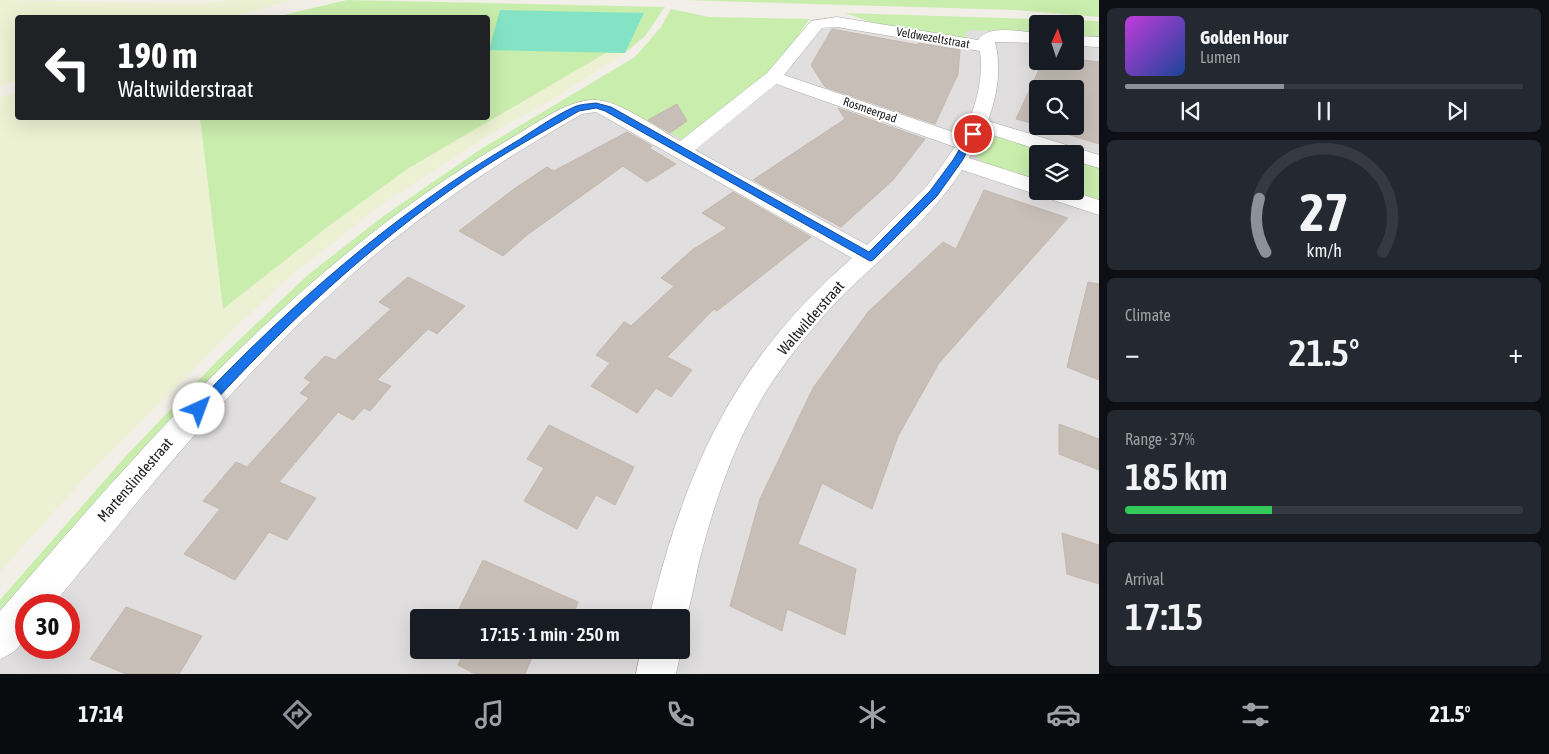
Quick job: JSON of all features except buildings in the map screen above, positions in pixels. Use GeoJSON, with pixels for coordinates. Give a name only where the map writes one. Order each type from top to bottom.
{"type":"FeatureCollection","features":[{"type":"Feature","properties":{"kind":"street","name":"Veldwezeltstraat"},"geometry":{"type":"LineString","coordinates":[[773,77],[817,24],[837,22],[988,47],[986,40],[990,37],[1029,38]]}},
{"type":"Feature","properties":{"kind":"street"},"geometry":{"type":"LineString","coordinates":[[1084,41],[1099,42]]}},
{"type":"Feature","properties":{"kind":"street","name":"Waltwilderstraat"},"geometry":{"type":"LineString","coordinates":[[670,609],[680,564],[717,456],[755,386],[830,293],[870,257],[934,194],[978,124],[991,84],[988,47]]}},
{"type":"Feature","properties":{"kind":"street"},"geometry":{"type":"LineString","coordinates":[[681,151],[773,77]]}},
{"type":"Feature","properties":{"kind":"street","name":"Rosmeerpad"},"geometry":{"type":"LineString","coordinates":[[773,77],[962,152],[1029,184]]}},
{"type":"Feature","properties":{"kind":"street","name":"Martenslindestraat"},"geometry":{"type":"LineString","coordinates":[[38,594],[131,482],[240,365],[349,264],[390,230],[467,174],[577,108],[588,106],[608,109],[870,257]]}},
{"type":"Feature","properties":{"kind":"street"},"geometry":{"type":"LineString","coordinates":[[978,124],[1045,145]]}},
{"type":"Feature","properties":{"kind":"street"},"geometry":{"type":"LineString","coordinates":[[1084,157],[1099,162]]}},
{"type":"Feature","properties":{"kind":"street"},"geometry":{"type":"LineString","coordinates":[[1075,200],[1099,208]]}},
{"type":"Feature","properties":{"kind":"street"},"geometry":{"type":"LineString","coordinates":[[0,640],[15,622]]}},
{"type":"Feature","properties":{"kind":"street"},"geometry":{"type":"LineString","coordinates":[[656,674],[659,659]]}},
{"type":"Feature","properties":{"kind":"shaded area"},"geometry":{"type":"Polygon","coordinates":[[[811,22],[1029,31],[1029,70],[1084,70],[1084,34],[1099,35],[1099,674],[0,674],[0,661],[15,641],[15,659],[80,659],[80,594],[53,594],[257,358],[394,234],[580,110],[770,74],[811,22]]]}},
{"type":"Feature","properties":{"kind":"green space"},"geometry":{"type":"Polygon","coordinates":[[[0,0],[195,4],[234,0],[293,0],[240,15],[15,15],[15,82],[0,86],[0,0]]]}},
{"type":"Feature","properties":{"kind":"green space"},"geometry":{"type":"Polygon","coordinates":[[[347,0],[665,7],[645,36],[625,53],[606,53],[409,168],[330,225],[223,309],[200,120],[490,120],[490,15],[283,15],[347,0]]]}},
{"type":"Feature","properties":{"kind":"green space"},"geometry":{"type":"Polygon","coordinates":[[[682,0],[1099,0],[1099,17],[1015,10],[682,0]]]}},
{"type":"Feature","properties":{"kind":"green space"},"geometry":{"type":"Polygon","coordinates":[[[671,9],[709,17],[810,19],[783,57],[761,80],[736,102],[685,141],[611,102],[600,101],[537,126],[489,152],[393,220],[30,594],[15,594],[15,610],[0,625],[0,600],[126,456],[218,360],[309,274],[385,215],[481,149],[635,57],[661,27],[671,9]]]}},
{"type":"Feature","properties":{"kind":"green space"},"geometry":{"type":"Polygon","coordinates":[[[500,10],[644,13],[625,53],[490,50],[500,10]]]}},
{"type":"Feature","properties":{"kind":"green space"},"geometry":{"type":"Polygon","coordinates":[[[845,13],[1029,19],[1029,33],[967,30],[965,39],[874,23],[845,13]]]}},
{"type":"Feature","properties":{"kind":"green space"},"geometry":{"type":"Polygon","coordinates":[[[1084,21],[1099,21],[1099,37],[1084,36],[1084,21]]]}},
{"type":"Feature","properties":{"kind":"green space"},"geometry":{"type":"Polygon","coordinates":[[[606,53],[625,53],[552,100],[497,130],[385,202],[295,272],[242,321],[90,472],[0,572],[0,97],[15,93],[15,120],[200,120],[223,309],[330,225],[409,168],[606,53]]]}},
{"type":"Feature","properties":{"kind":"green space"},"geometry":{"type":"Polygon","coordinates":[[[986,133],[1029,145],[1029,179],[991,166],[976,157],[971,151],[979,136],[986,133]]]}},
{"type":"Feature","properties":{"kind":"green space"},"geometry":{"type":"Polygon","coordinates":[[[1084,162],[1099,166],[1099,202],[1084,197],[1084,162]]]}},
{"type":"Feature","properties":{"kind":"route"},"geometry":{"type":"LineString","coordinates":[[199,409],[240,365],[304,304],[390,230],[467,174],[577,108],[596,106],[608,109],[870,257],[934,194],[973,134]]}}]}
